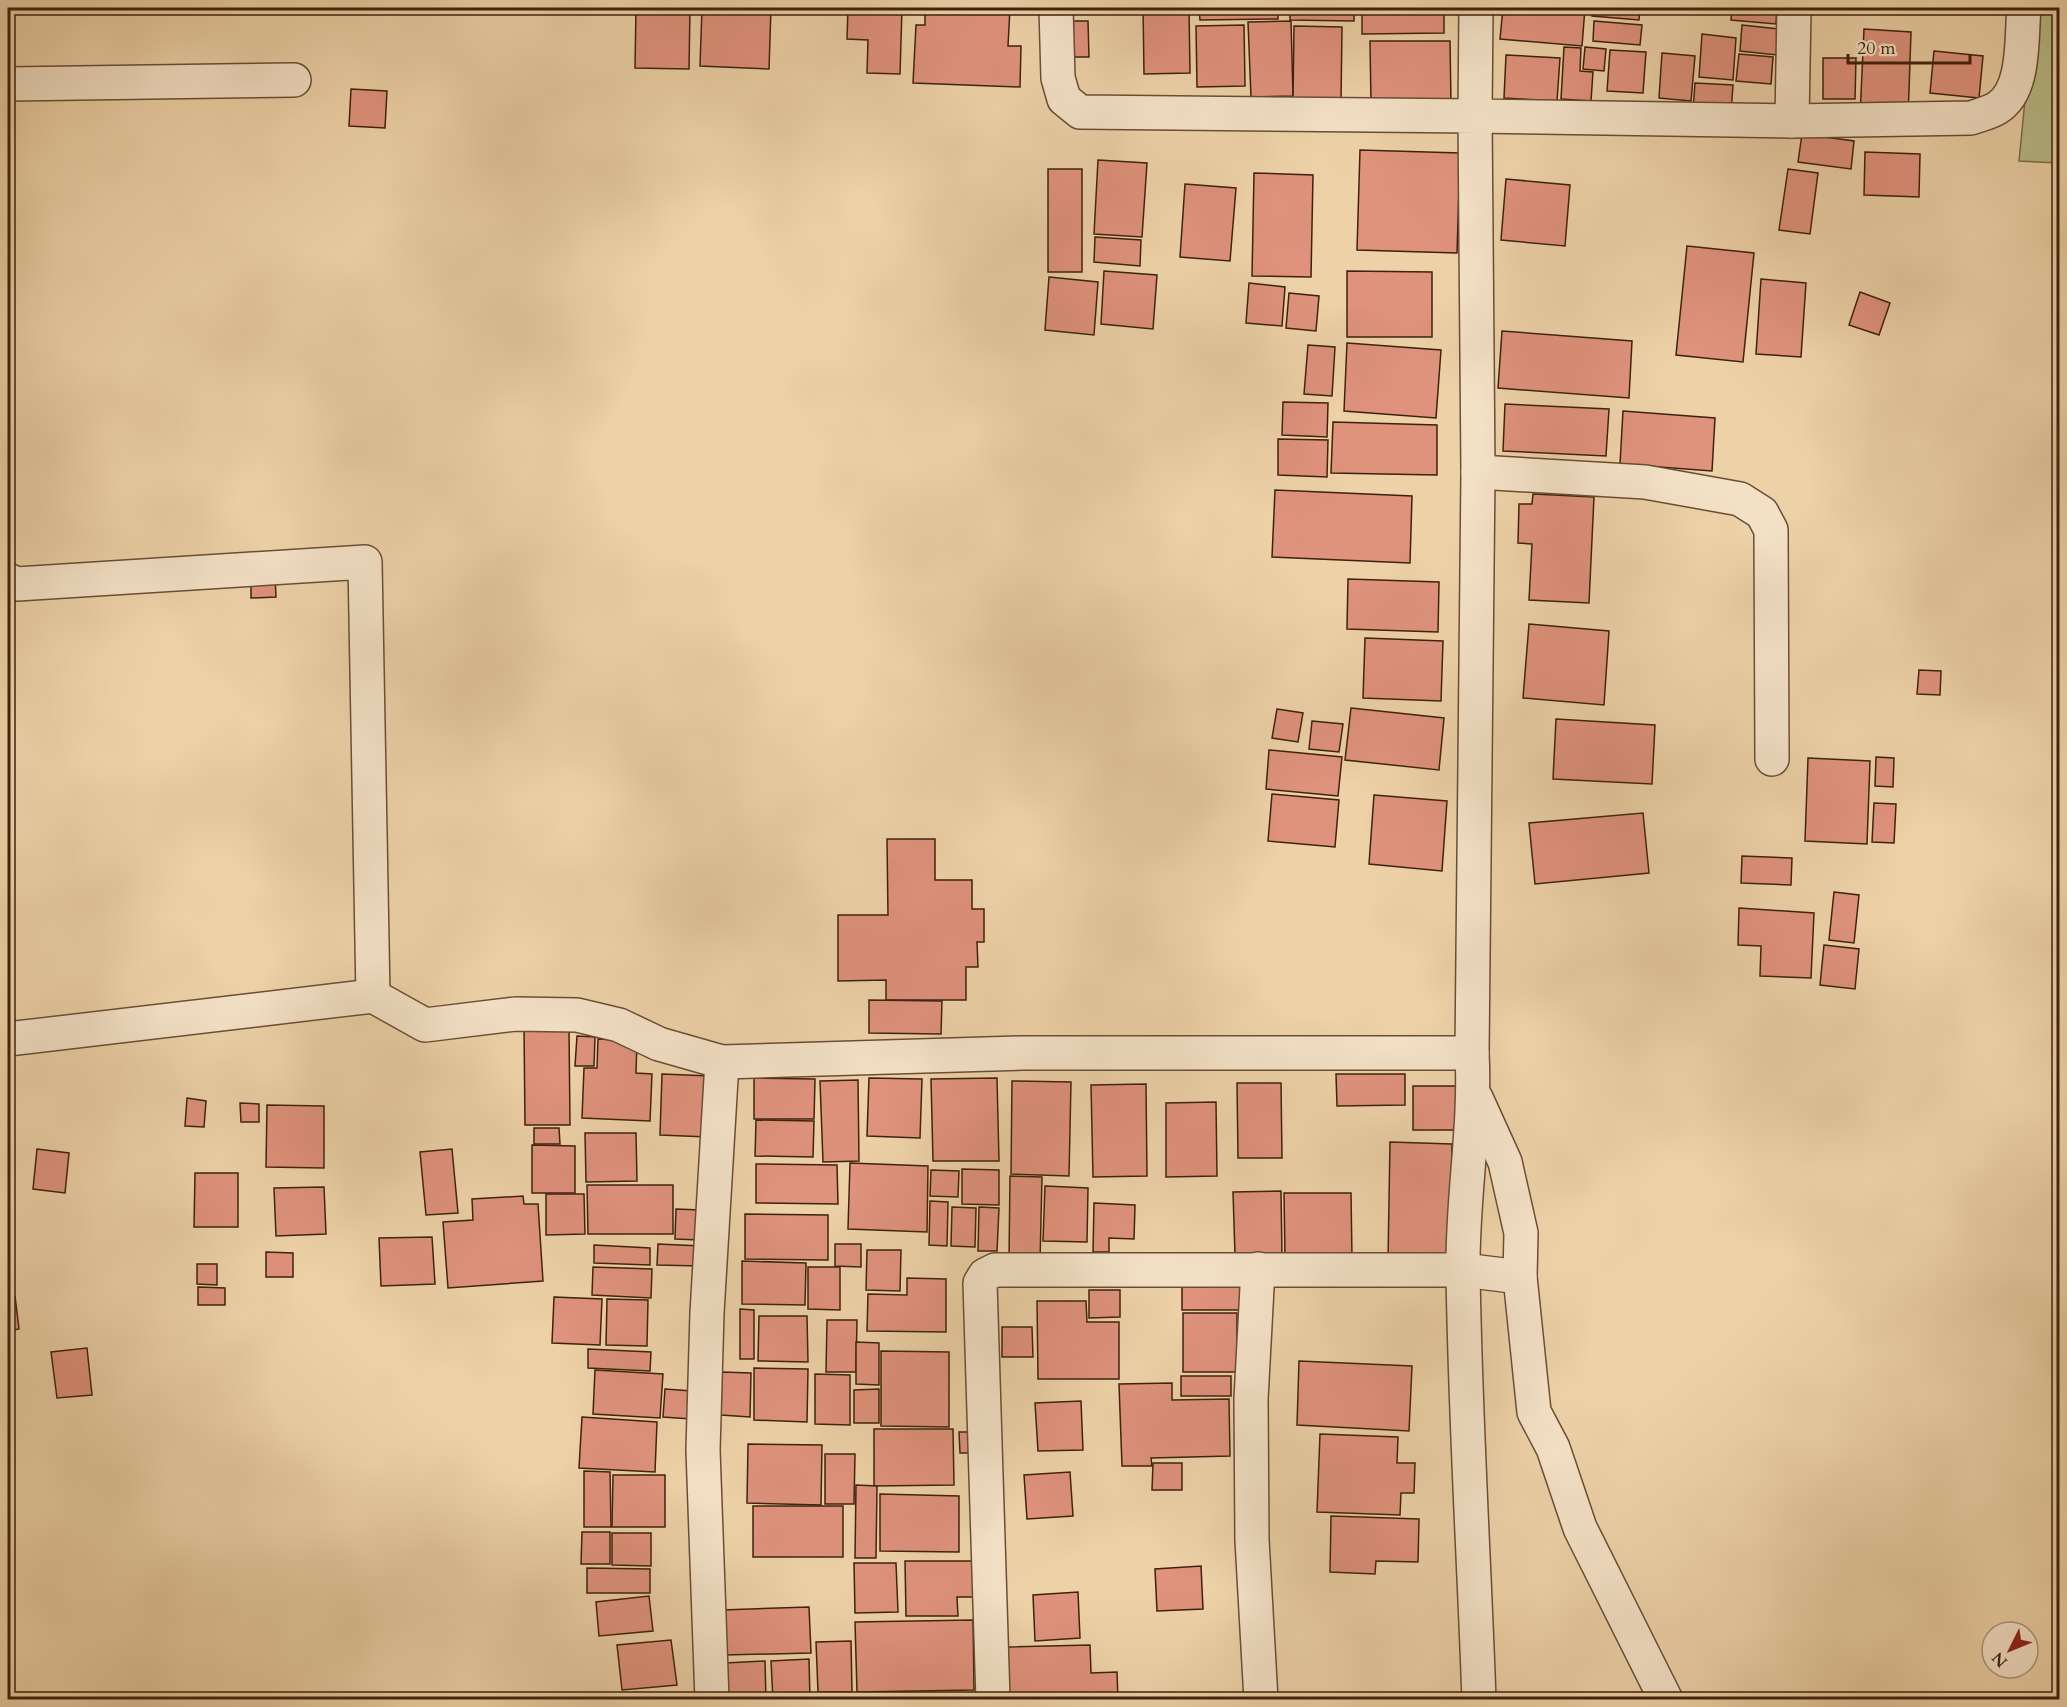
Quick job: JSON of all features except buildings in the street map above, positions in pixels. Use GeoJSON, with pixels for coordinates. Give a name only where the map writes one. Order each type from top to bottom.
{"type":"FeatureCollection","features":[{"type":"Feature","properties":{"kind":"street"},"geometry":{"type":"LineString","coordinates":[[1056,8],[1058,78],[1064,99],[1080,112],[1792,121],[1971,118],[1998,108],[2012,93],[2017,75],[2024,8]]}},
{"type":"Feature","properties":{"kind":"street"},"geometry":{"type":"LineString","coordinates":[[1476,8],[1478,472],[1472,1053],[1474,1095],[1465,1196],[1463,1270],[1479,1700]]}},
{"type":"Feature","properties":{"kind":"street"},"geometry":{"type":"LineString","coordinates":[[1792,121],[1794,8]]}},
{"type":"Feature","properties":{"kind":"street"},"geometry":{"type":"LineString","coordinates":[[8,84],[294,80]]}},
{"type":"Feature","properties":{"kind":"street"},"geometry":{"type":"LineString","coordinates":[[1478,472],[1646,482],[1740,499],[1762,513],[1771,530],[1772,759]]}},
{"type":"Feature","properties":{"kind":"street"},"geometry":{"type":"LineString","coordinates":[[8,580],[17,584],[365,562],[373,996]]}},
{"type":"Feature","properties":{"kind":"street"},"geometry":{"type":"LineString","coordinates":[[8,1039],[373,996],[424,1025],[516,1014],[577,1015],[619,1025],[659,1044],[722,1062],[1022,1053],[1472,1053]]}},
{"type":"Feature","properties":{"kind":"street"},"geometry":{"type":"LineString","coordinates":[[712,1700],[703,1450],[707,1313],[722,1062]]}},
{"type":"Feature","properties":{"kind":"street"},"geometry":{"type":"LineString","coordinates":[[1474,1095],[1504,1162],[1521,1233],[1521,1277],[1534,1412],[1553,1448],[1580,1528],[1666,1700]]}},
{"type":"Feature","properties":{"kind":"street"},"geometry":{"type":"LineString","coordinates":[[993,1700],[980,1283],[985,1275],[995,1270],[1258,1269],[1463,1270],[1521,1277]]}},
{"type":"Feature","properties":{"kind":"street"},"geometry":{"type":"LineString","coordinates":[[1258,1269],[1251,1399],[1252,1505],[1261,1700]]}},
{"type":"Feature","properties":{"kind":"green space"},"geometry":{"type":"Polygon","coordinates":[[[2034,8],[2059,8],[2059,163],[2019,161],[2034,8]]]}}]}
